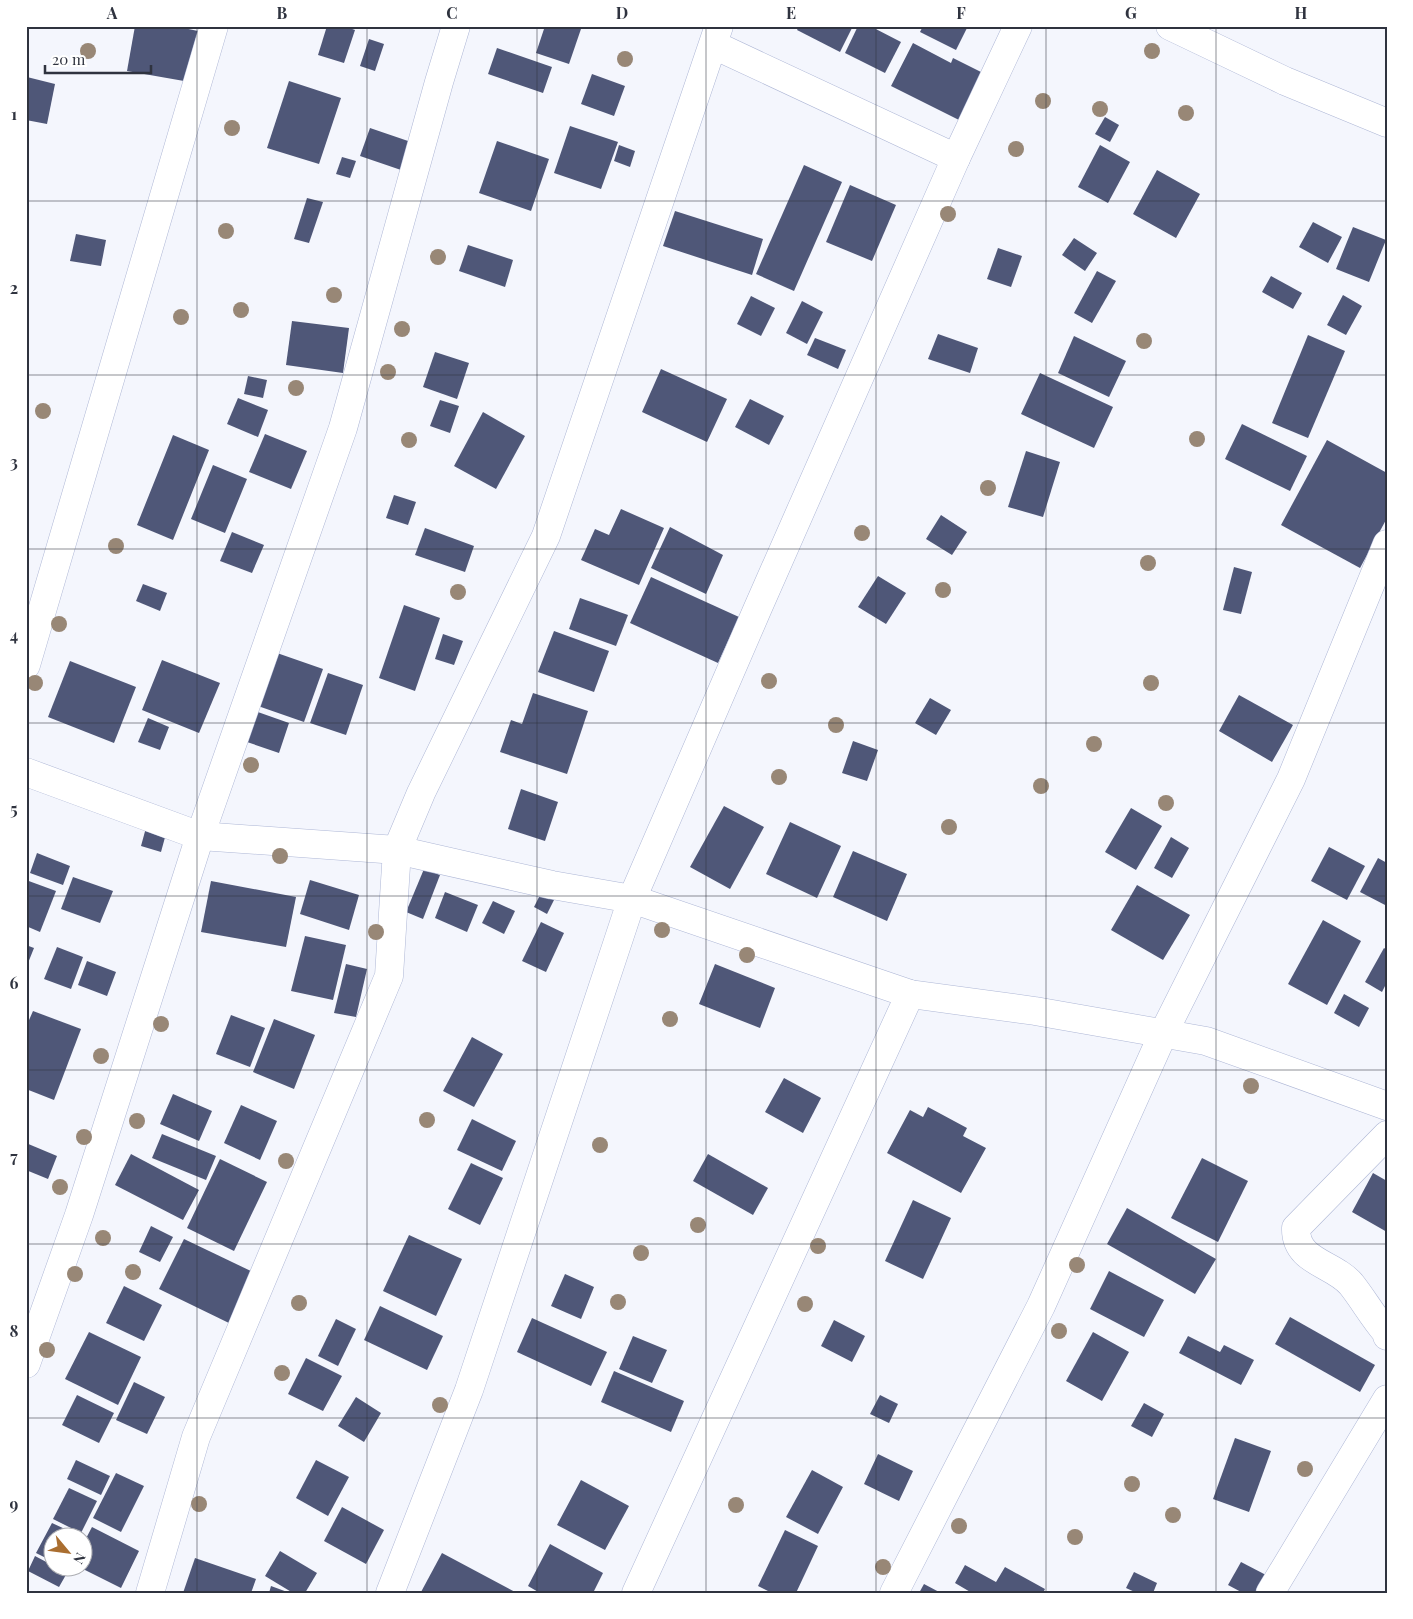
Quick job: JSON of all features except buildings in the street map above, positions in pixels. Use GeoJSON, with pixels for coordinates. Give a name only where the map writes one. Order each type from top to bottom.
{"type":"FeatureCollection","features":[{"type":"Feature","properties":{"kind":"street"},"geometry":{"type":"LineString","coordinates":[[26,665],[214,26]]}},
{"type":"Feature","properties":{"kind":"street"},"geometry":{"type":"LineString","coordinates":[[26,1364],[79,1215],[200,836],[343,428],[456,26]]}},
{"type":"Feature","properties":{"kind":"street"},"geometry":{"type":"LineString","coordinates":[[390,1593],[469,1390],[632,899],[956,158],[1018,26]]}},
{"type":"Feature","properties":{"kind":"street"},"geometry":{"type":"LineString","coordinates":[[1170,26],[1285,81],[1387,123]]}},
{"type":"Feature","properties":{"kind":"street"},"geometry":{"type":"LineString","coordinates":[[150,1593],[196,1437],[388,976],[397,850],[421,793],[546,536],[716,36],[956,158]]}},
{"type":"Feature","properties":{"kind":"street"},"geometry":{"type":"LineString","coordinates":[[894,1593],[1041,1306],[1163,1034],[1291,778],[1387,544]]}},
{"type":"Feature","properties":{"kind":"street"},"geometry":{"type":"LineString","coordinates":[[26,772],[200,836],[397,850],[552,885],[632,899],[910,994],[1035,1011],[1206,1041],[1387,1106]]}},
{"type":"Feature","properties":{"kind":"street"},"geometry":{"type":"LineString","coordinates":[[636,1593],[910,994]]}},
{"type":"Feature","properties":{"kind":"street"},"geometry":{"type":"LineString","coordinates":[[1387,1135],[1296,1228],[1296,1238],[1304,1252],[1350,1282],[1387,1336]]}},
{"type":"Feature","properties":{"kind":"street"},"geometry":{"type":"LineString","coordinates":[[1270,1593],[1387,1399]]}}]}
